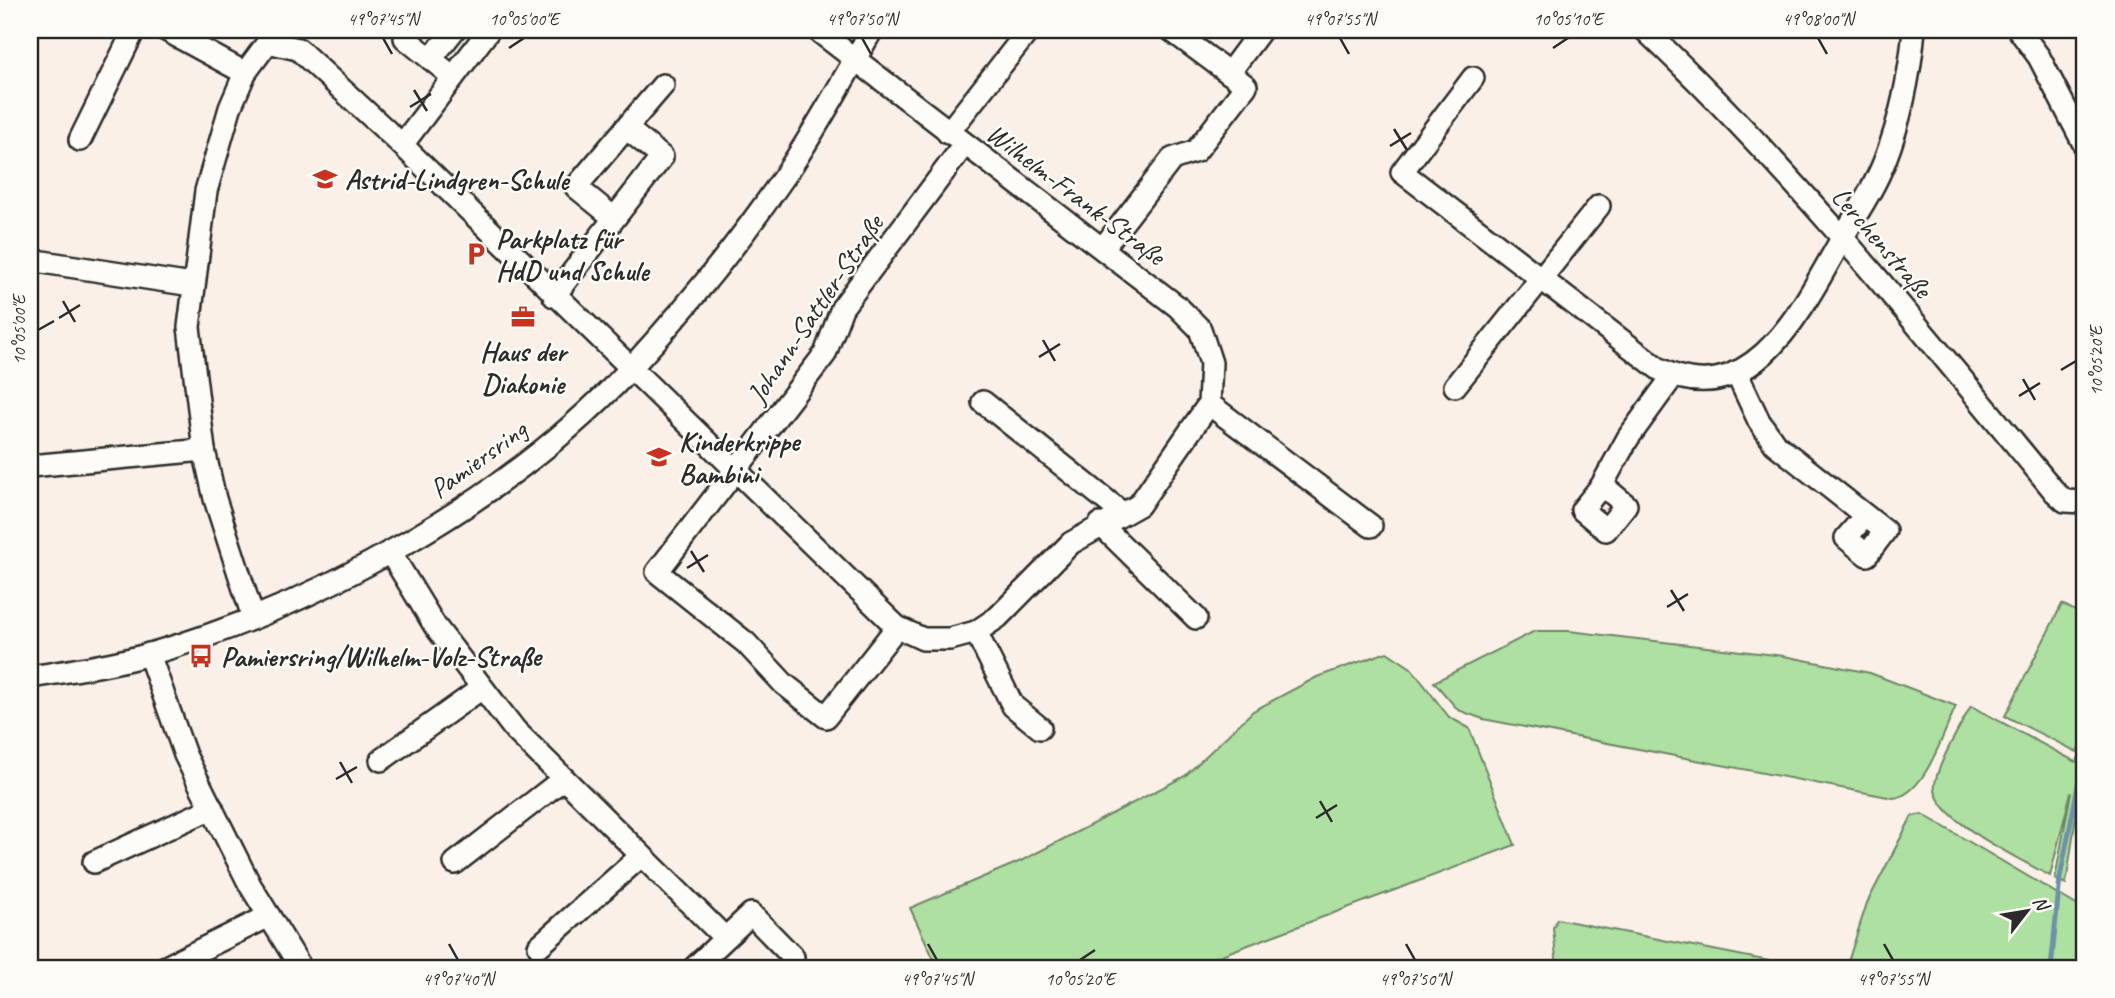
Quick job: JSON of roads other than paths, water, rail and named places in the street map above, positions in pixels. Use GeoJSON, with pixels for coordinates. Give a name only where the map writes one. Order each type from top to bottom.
{"type":"FeatureCollection","features":[{"type":"Feature","properties":{"kind":"street"},"geometry":{"type":"LineString","coordinates":[[80,139],[134,30]]}},
{"type":"Feature","properties":{"kind":"street"},"geometry":{"type":"LineString","coordinates":[[166,30],[245,73]]}},
{"type":"Feature","properties":{"kind":"street"},"geometry":{"type":"LineString","coordinates":[[431,59],[454,30]]}},
{"type":"Feature","properties":{"kind":"street"},"geometry":{"type":"LineString","coordinates":[[402,145],[489,30]]}},
{"type":"Feature","properties":{"kind":"street","name":"Wilhelm-Frank-Straße"},"geometry":{"type":"LineString","coordinates":[[817,30],[1178,307],[1200,329],[1211,363],[1209,404]]}},
{"type":"Feature","properties":{"kind":"street","name":"Pamiersring"},"geometry":{"type":"LineString","coordinates":[[30,677],[149,654],[253,617],[314,591],[390,552],[474,502],[527,461],[630,369],[711,274],[784,176],[872,30]]}},
{"type":"Feature","properties":{"kind":"street","name":"Johann-Sattler-Straße"},"geometry":{"type":"LineString","coordinates":[[897,627],[826,717],[784,684],[746,643],[657,572],[825,354],[842,308],[1029,30]]}},
{"type":"Feature","properties":{"kind":"street"},"geometry":{"type":"LineString","coordinates":[[1103,248],[1172,159],[1196,151],[1246,86],[1171,30]]}},
{"type":"Feature","properties":{"kind":"street"},"geometry":{"type":"LineString","coordinates":[[1229,73],[1261,30]]}},
{"type":"Feature","properties":{"kind":"street","name":"Lerchenstraße"},"geometry":{"type":"LineString","coordinates":[[1645,30],[1698,80],[1843,236],[2054,492],[2075,501]]}},
{"type":"Feature","properties":{"kind":"street"},"geometry":{"type":"LineString","coordinates":[[1473,78],[1402,172],[1659,369],[1673,376],[1708,378],[1736,372],[1759,359],[1786,331],[1831,262],[1843,236],[1865,203],[1886,159],[1904,95],[1914,30]]}},
{"type":"Feature","properties":{"kind":"street"},"geometry":{"type":"LineString","coordinates":[[2019,30],[2039,57],[2085,146]]}},
{"type":"Feature","properties":{"kind":"street"},"geometry":{"type":"LineString","coordinates":[[253,617],[215,499],[204,450],[189,327],[192,285],[206,191],[230,108],[245,73],[267,36],[298,49],[402,145],[554,296],[897,627],[923,639],[950,639],[976,632],[998,617],[1071,543],[1100,524],[1139,505],[1209,404],[1371,526]]}},
{"type":"Feature","properties":{"kind":"street"},"geometry":{"type":"LineString","coordinates":[[405,38],[453,77]]}},
{"type":"Feature","properties":{"kind":"street"},"geometry":{"type":"LineString","coordinates":[[614,218],[576,187],[663,85]]}},
{"type":"Feature","properties":{"kind":"street"},"geometry":{"type":"LineString","coordinates":[[554,296],[662,157],[626,128]]}},
{"type":"Feature","properties":{"kind":"street"},"geometry":{"type":"LineString","coordinates":[[1455,386],[1599,206]]}},
{"type":"Feature","properties":{"kind":"street"},"geometry":{"type":"LineString","coordinates":[[30,260],[192,285]]}},
{"type":"Feature","properties":{"kind":"street"},"geometry":{"type":"LineString","coordinates":[[1736,372],[1764,430],[1775,444],[1865,516]]}},
{"type":"Feature","properties":{"kind":"street"},"geometry":{"type":"LineString","coordinates":[[1602,485],[1628,438],[1673,376]]}},
{"type":"Feature","properties":{"kind":"street"},"geometry":{"type":"LineString","coordinates":[[983,402],[1122,513]]}},
{"type":"Feature","properties":{"kind":"street"},"geometry":{"type":"LineString","coordinates":[[30,466],[204,450]]}},
{"type":"Feature","properties":{"kind":"street"},"geometry":{"type":"LineString","coordinates":[[1100,524],[1196,618]]}},
{"type":"Feature","properties":{"kind":"street"},"geometry":{"type":"LineString","coordinates":[[390,552],[435,626],[515,730],[562,780],[725,938]]}},
{"type":"Feature","properties":{"kind":"street"},"geometry":{"type":"LineString","coordinates":[[976,632],[1013,706],[1040,728]]}},
{"type":"Feature","properties":{"kind":"street"},"geometry":{"type":"LineString","coordinates":[[149,654],[185,755],[250,885],[301,968]]}},
{"type":"Feature","properties":{"kind":"street"},"geometry":{"type":"LineString","coordinates":[[381,760],[482,688]]}},
{"type":"Feature","properties":{"kind":"street"},"geometry":{"type":"LineString","coordinates":[[455,863],[562,780]]}},
{"type":"Feature","properties":{"kind":"street"},"geometry":{"type":"LineString","coordinates":[[94,862],[212,808]]}},
{"type":"Feature","properties":{"kind":"street"},"geometry":{"type":"LineString","coordinates":[[539,946],[641,856]]}},
{"type":"Feature","properties":{"kind":"street"},"geometry":{"type":"LineString","coordinates":[[694,968],[751,914],[793,957]]}},
{"type":"Feature","properties":{"kind":"street"},"geometry":{"type":"LineString","coordinates":[[164,968],[269,916]]}},
{"type":"Feature","properties":{"kind":"waterway"},"geometry":{"type":"LineString","coordinates":[[2051,968],[2060,878],[2081,770],[2085,763]]}},
{"type":"Feature","properties":{"kind":"place","name":"Astrid-Lindgren-Schule"},"geometry":{"type":"Point","coordinates":[325,179]}},
{"type":"Feature","properties":{"kind":"place","name":"Parkplatz für HdD und Schule"},"geometry":{"type":"Point","coordinates":[476,254]}},
{"type":"Feature","properties":{"kind":"place","name":"Haus der Diakonie"},"geometry":{"type":"Point","coordinates":[523,317]}},
{"type":"Feature","properties":{"kind":"place","name":"Kinderkrippe Bambini"},"geometry":{"type":"Point","coordinates":[659,457]}},
{"type":"Feature","properties":{"kind":"place","name":"Pamiersring/Wilhelm-Volz-Straße"},"geometry":{"type":"Point","coordinates":[201,656]}}]}
